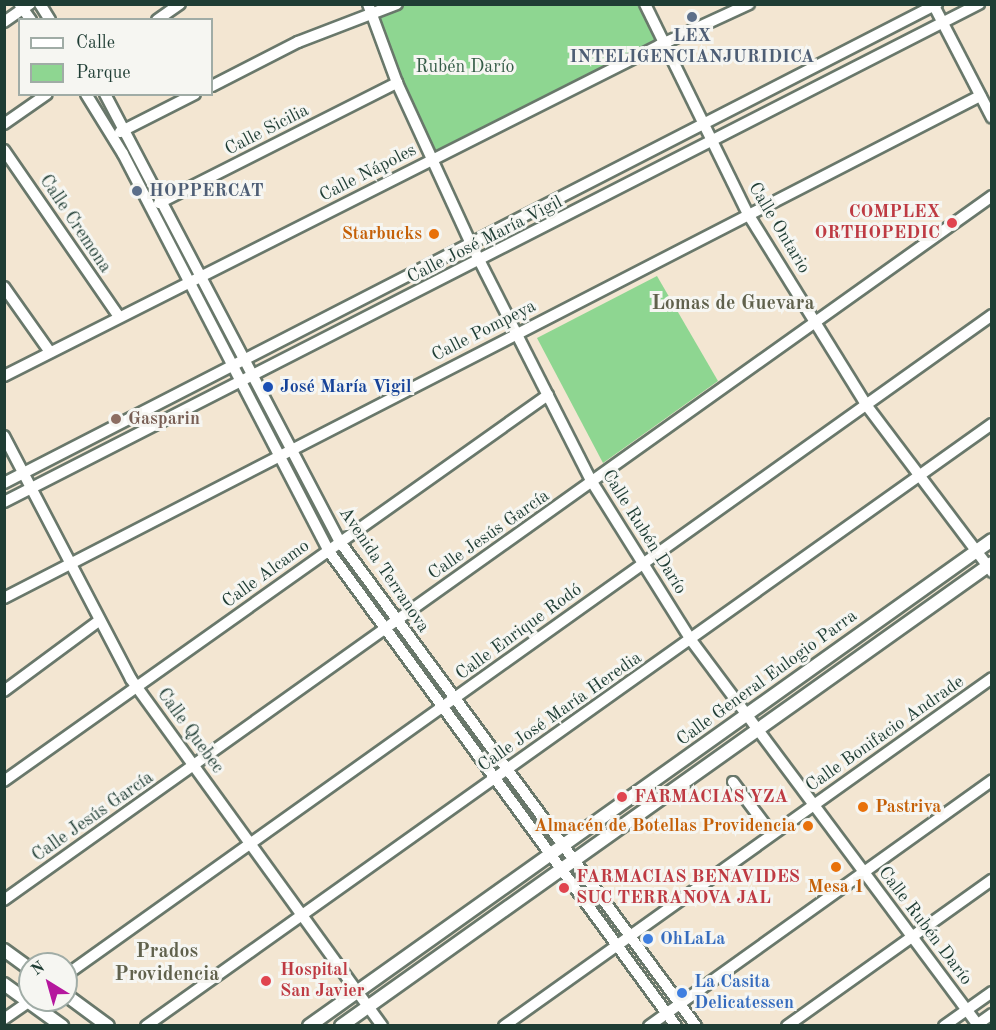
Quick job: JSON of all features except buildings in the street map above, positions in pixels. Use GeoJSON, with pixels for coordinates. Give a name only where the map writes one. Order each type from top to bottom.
{"type":"FeatureCollection","features":[{"type":"Feature","properties":{"kind":"street"},"geometry":{"type":"LineString","coordinates":[[39,4],[49,18]]}},
{"type":"Feature","properties":{"kind":"street"},"geometry":{"type":"LineString","coordinates":[[161,18],[180,4]]}},
{"type":"Feature","properties":{"kind":"street"},"geometry":{"type":"LineString","coordinates":[[213,85],[369,9],[397,4]]}},
{"type":"Feature","properties":{"kind":"street","name":"Calle Ontario"},"geometry":{"type":"LineString","coordinates":[[645,4],[662,44],[748,214],[817,321],[867,406],[990,567]]}},
{"type":"Feature","properties":{"kind":"street","name":"Calle Nápoles"},"geometry":{"type":"LineString","coordinates":[[4,376],[662,44],[749,4]]}},
{"type":"Feature","properties":{"kind":"street","name":"Calle José María Vigil"},"geometry":{"type":"LineString","coordinates":[[4,502],[480,261],[979,4]]}},
{"type":"Feature","properties":{"kind":"street"},"geometry":{"type":"LineString","coordinates":[[934,5],[992,118]]}},
{"type":"Feature","properties":{"kind":"street","name":"Calle José María Vigil"},"geometry":{"type":"LineString","coordinates":[[4,483],[934,5]]}},
{"type":"Feature","properties":{"kind":"street"},"geometry":{"type":"LineString","coordinates":[[4,22],[24,6]]}},
{"type":"Feature","properties":{"kind":"street","name":"Calle Rubén Darío"},"geometry":{"type":"LineString","coordinates":[[369,9],[397,83],[471,244],[592,482],[691,639],[977,1025]]}},
{"type":"Feature","properties":{"kind":"street","name":"Calle Sicilia"},"geometry":{"type":"LineString","coordinates":[[151,207],[397,83]]}},
{"type":"Feature","properties":{"kind":"street"},"geometry":{"type":"LineString","coordinates":[[4,124],[44,96]]}},
{"type":"Feature","properties":{"kind":"street","name":"Avenida Terranova"},"geometry":{"type":"LineString","coordinates":[[87,96],[113,136],[151,207],[328,550],[675,1026]]}},
{"type":"Feature","properties":{"kind":"street","name":"Avenida Terranova"},"geometry":{"type":"LineString","coordinates":[[106,96],[164,200],[340,542],[696,1026]]}},
{"type":"Feature","properties":{"kind":"street"},"geometry":{"type":"LineString","coordinates":[[113,136],[191,96]]}},
{"type":"Feature","properties":{"kind":"street","name":"Calle Pompeya"},"geometry":{"type":"LineString","coordinates":[[4,598],[980,96]]}},
{"type":"Feature","properties":{"kind":"street","name":"Calle Cremona"},"geometry":{"type":"LineString","coordinates":[[4,150],[119,317]]}},
{"type":"Feature","properties":{"kind":"street","name":"Calle Jesús García"},"geometry":{"type":"LineString","coordinates":[[4,900],[992,196]]}},
{"type":"Feature","properties":{"kind":"street"},"geometry":{"type":"LineString","coordinates":[[4,286],[50,352]]}},
{"type":"Feature","properties":{"kind":"street","name":"Calle Enrique Rodó"},"geometry":{"type":"LineString","coordinates":[[78,966],[992,315]]}},
{"type":"Feature","properties":{"kind":"street","name":"Calle Alcamo"},"geometry":{"type":"LineString","coordinates":[[4,781],[548,395]]}},
{"type":"Feature","properties":{"kind":"street","name":"Calle José María Heredia"},"geometry":{"type":"LineString","coordinates":[[146,1026],[992,424]]}},
{"type":"Feature","properties":{"kind":"street","name":"Calle Quebec"},"geometry":{"type":"LineString","coordinates":[[4,436],[137,687],[251,843],[300,916],[382,1026]]}},
{"type":"Feature","properties":{"kind":"street","name":"Calle General Eulogio Parra"},"geometry":{"type":"LineString","coordinates":[[309,1026],[992,540]]}},
{"type":"Feature","properties":{"kind":"street","name":"Calle General Eulogio Parra"},"geometry":{"type":"LineString","coordinates":[[341,1026],[990,567]]}},
{"type":"Feature","properties":{"kind":"street"},"geometry":{"type":"LineString","coordinates":[[4,691],[100,620]]}},
{"type":"Feature","properties":{"kind":"street","name":"Calle Bonifacio Andrade"},"geometry":{"type":"LineString","coordinates":[[504,1026],[992,678]]}},
{"type":"Feature","properties":{"kind":"street"},"geometry":{"type":"LineString","coordinates":[[649,1026],[992,780]]}},
{"type":"Feature","properties":{"kind":"street"},"geometry":{"type":"LineString","coordinates":[[733,782],[772,834]]}},
{"type":"Feature","properties":{"kind":"street"},"geometry":{"type":"LineString","coordinates":[[788,1026],[992,880]]}},
{"type":"Feature","properties":{"kind":"street"},"geometry":{"type":"LineString","coordinates":[[4,950],[18,960]]}},
{"type":"Feature","properties":{"kind":"street"},"geometry":{"type":"LineString","coordinates":[[4,984],[18,993]]}},
{"type":"Feature","properties":{"kind":"street"},"geometry":{"type":"LineString","coordinates":[[944,1026],[992,992]]}},
{"type":"Feature","properties":{"kind":"street"},"geometry":{"type":"LineString","coordinates":[[78,1004],[108,1026]]}},
{"type":"Feature","properties":{"kind":"street"},"geometry":{"type":"LineString","coordinates":[[4,1019],[18,1009]]}},
{"type":"Feature","properties":{"kind":"street"},"geometry":{"type":"LineString","coordinates":[[44,1012],[62,1026]]}},
{"type":"Feature","properties":{"kind":"street"},"geometry":{"type":"LineString","coordinates":[[977,1025],[992,1014]]}},
{"type":"Feature","properties":{"kind":"green space","name":"Rubén Darío"},"geometry":{"type":"Polygon","coordinates":[[[409,4],[642,5],[660,45],[433,155],[375,15],[409,4]]]}},
{"type":"Feature","properties":{"kind":"green space"},"geometry":{"type":"Polygon","coordinates":[[[657,276],[718,381],[603,463],[537,338],[657,276]]]}},
{"type":"Feature","properties":{"kind":"place","name":"LEX INTELIGENCIANJURIDICA"},"geometry":{"type":"Point","coordinates":[692,17]}},
{"type":"Feature","properties":{"kind":"place","name":"HOPPERCAT"},"geometry":{"type":"Point","coordinates":[137,191]}},
{"type":"Feature","properties":{"kind":"place","name":"COMPLEX ORTHOPEDIC"},"geometry":{"type":"Point","coordinates":[952,223]}},
{"type":"Feature","properties":{"kind":"place","name":"Starbucks"},"geometry":{"type":"Point","coordinates":[434,234]}},
{"type":"Feature","properties":{"kind":"place","name":"José María Vigil"},"geometry":{"type":"Point","coordinates":[268,387]}},
{"type":"Feature","properties":{"kind":"place","name":"Gasparin"},"geometry":{"type":"Point","coordinates":[116,419]}},
{"type":"Feature","properties":{"kind":"place","name":"FARMACIAS YZA"},"geometry":{"type":"Point","coordinates":[622,797]}},
{"type":"Feature","properties":{"kind":"place","name":"Pastriva"},"geometry":{"type":"Point","coordinates":[863,807]}},
{"type":"Feature","properties":{"kind":"place","name":"Almacén de Botellas Providencia"},"geometry":{"type":"Point","coordinates":[808,826]}},
{"type":"Feature","properties":{"kind":"place","name":"Mesa 1"},"geometry":{"type":"Point","coordinates":[836,867]}},
{"type":"Feature","properties":{"kind":"place","name":"FARMACIAS BENAVIDES SUC TERRANOVA JAL"},"geometry":{"type":"Point","coordinates":[564,888]}},
{"type":"Feature","properties":{"kind":"place","name":"OhLaLa"},"geometry":{"type":"Point","coordinates":[648,939]}},
{"type":"Feature","properties":{"kind":"place","name":"Hospital San Javier"},"geometry":{"type":"Point","coordinates":[266,981]}},
{"type":"Feature","properties":{"kind":"place","name":"La Casita Delicatessen"},"geometry":{"type":"Point","coordinates":[682,993]}},
{"type":"Feature","properties":{"kind":"district","name":"Lomas de Guevara"},"geometry":{"type":"Point","coordinates":[733,304]}},
{"type":"Feature","properties":{"kind":"district","name":"Prados Providencia"},"geometry":{"type":"Point","coordinates":[167,964]}}]}
